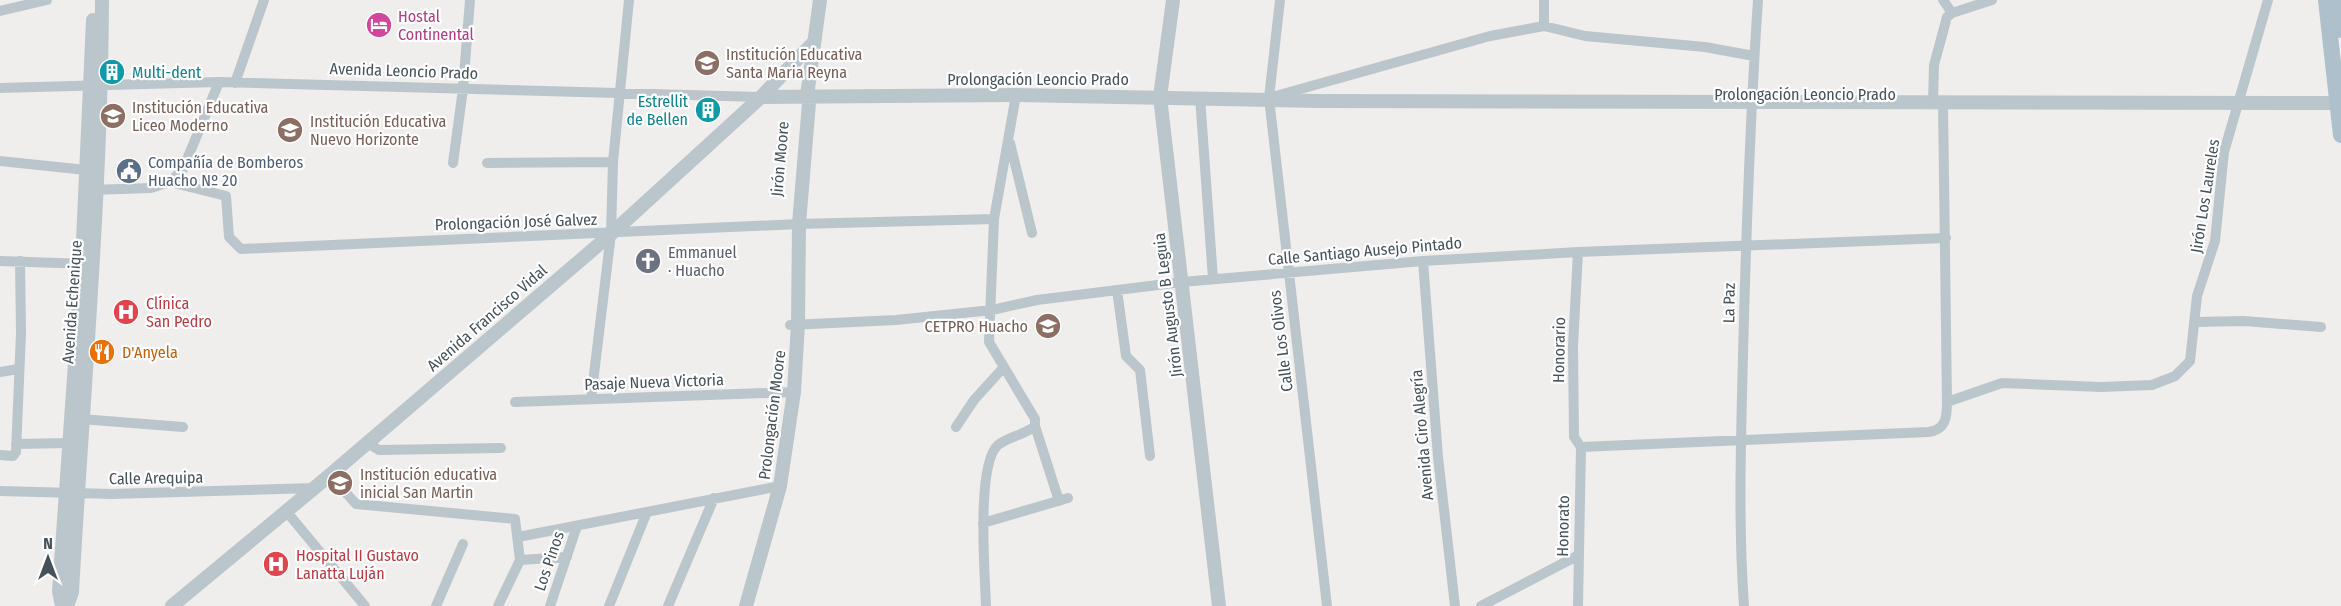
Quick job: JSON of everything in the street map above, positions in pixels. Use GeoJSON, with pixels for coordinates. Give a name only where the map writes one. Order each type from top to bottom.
{"type":"FeatureCollection","features":[{"type":"Feature","properties":{"kind":"main road"},"geometry":{"type":"LineString","coordinates":[[2326,0],[2340,107],[2341,135]]}},
{"type":"Feature","properties":{"kind":"main road"},"geometry":{"type":"LineString","coordinates":[[2338,0],[2341,30]]}},
{"type":"Feature","properties":{"kind":"street"},"geometry":{"type":"LineString","coordinates":[[0,11],[46,0]]}},
{"type":"Feature","properties":{"kind":"street","name":"Avenida Echenique"},"geometry":{"type":"LineString","coordinates":[[91,190],[86,170],[96,84],[94,0]]}},
{"type":"Feature","properties":{"kind":"street","name":"Avenida Echenique"},"geometry":{"type":"LineString","coordinates":[[62,606],[59,591],[81,419],[87,263],[102,0]]}},
{"type":"Feature","properties":{"kind":"street"},"geometry":{"type":"LineString","coordinates":[[235,83],[264,0]]}},
{"type":"Feature","properties":{"kind":"street"},"geometry":{"type":"LineString","coordinates":[[453,163],[463,89],[470,0]]}},
{"type":"Feature","properties":{"kind":"street"},"geometry":{"type":"LineString","coordinates":[[591,399],[611,234],[613,162],[629,0]]}},
{"type":"Feature","properties":{"kind":"street","name":"Jirón Moore"},"geometry":{"type":"LineString","coordinates":[[795,225],[809,103],[807,96],[812,44],[820,0]]}},
{"type":"Feature","properties":{"kind":"street","name":"Jirón Augusto B Leguia"},"geometry":{"type":"LineString","coordinates":[[1173,0],[1160,97],[1219,606]]}},
{"type":"Feature","properties":{"kind":"street","name":"Calle Los Olivos"},"geometry":{"type":"LineString","coordinates":[[1280,0],[1269,98],[1327,606]]}},
{"type":"Feature","properties":{"kind":"street"},"geometry":{"type":"LineString","coordinates":[[1544,0],[1544,26]]}},
{"type":"Feature","properties":{"kind":"street","name":"La Paz"},"geometry":{"type":"LineString","coordinates":[[1744,606],[1740,559],[1745,246],[1758,0]]}},
{"type":"Feature","properties":{"kind":"street"},"geometry":{"type":"LineString","coordinates":[[1943,0],[1952,13]]}},
{"type":"Feature","properties":{"kind":"street"},"geometry":{"type":"LineString","coordinates":[[1581,447],[1932,432],[1945,422],[1947,402],[1946,238],[1940,106],[1933,79],[1944,23],[1952,13],[1992,0]]}},
{"type":"Feature","properties":{"kind":"street","name":"Jirón Los Laureles"},"geometry":{"type":"LineString","coordinates":[[1947,402],[2002,383],[2102,387],[2152,385],[2175,376],[2190,361],[2197,296],[2215,241],[2224,152],[2268,0]]}},
{"type":"Feature","properties":{"kind":"street","name":"Prolongación Leoncio Prado"},"geometry":{"type":"LineString","coordinates":[[1269,98],[1490,36],[1544,26],[1586,36],[1705,47],[1754,56]]}},
{"type":"Feature","properties":{"kind":"street","name":"Avenida Francisco Vidal"},"geometry":{"type":"LineString","coordinates":[[172,606],[330,475],[611,234],[761,97],[812,44]]}},
{"type":"Feature","properties":{"kind":"street"},"geometry":{"type":"LineString","coordinates":[[170,182],[183,170],[219,82]]}},
{"type":"Feature","properties":{"kind":"street","name":"Avenida Leoncio Prado"},"geometry":{"type":"LineString","coordinates":[[0,88],[219,82],[761,97],[807,96]]}},
{"type":"Feature","properties":{"kind":"street"},"geometry":{"type":"LineString","coordinates":[[983,523],[1063,500],[1035,426],[1035,419],[989,342],[994,219],[1016,94]]}},
{"type":"Feature","properties":{"kind":"street","name":"Prolongación Leoncio Prado"},"geometry":{"type":"LineString","coordinates":[[807,96],[1016,94],[1753,106],[2340,107]]}},
{"type":"Feature","properties":{"kind":"street"},"geometry":{"type":"LineString","coordinates":[[1200,97],[1213,279]]}},
{"type":"Feature","properties":{"kind":"street"},"geometry":{"type":"LineString","coordinates":[[1009,138],[1032,233]]}},
{"type":"Feature","properties":{"kind":"street"},"geometry":{"type":"LineString","coordinates":[[0,161],[86,170]]}},
{"type":"Feature","properties":{"kind":"street"},"geometry":{"type":"LineString","coordinates":[[487,163],[613,162]]}},
{"type":"Feature","properties":{"kind":"street","name":"Prolongación José Galvez"},"geometry":{"type":"LineString","coordinates":[[91,190],[151,188],[170,182],[226,196],[229,237],[241,249],[795,225],[994,219]]}},
{"type":"Feature","properties":{"kind":"street","name":"Prolongación Moore"},"geometry":{"type":"LineString","coordinates":[[746,606],[777,487],[790,392],[794,324],[795,225]]}},
{"type":"Feature","properties":{"kind":"street","name":"Calle Santiago Ausejo Pintado"},"geometry":{"type":"LineString","coordinates":[[794,324],[896,320],[992,310],[1037,300],[1182,282],[1423,261],[1578,252],[1946,238]]}},
{"type":"Feature","properties":{"kind":"street","name":"Honorario"},"geometry":{"type":"LineString","coordinates":[[1578,252],[1573,346],[1574,437],[1581,447]]}},
{"type":"Feature","properties":{"kind":"street"},"geometry":{"type":"LineString","coordinates":[[0,261],[87,263]]}},
{"type":"Feature","properties":{"kind":"street"},"geometry":{"type":"LineString","coordinates":[[0,455],[13,456],[16,444],[21,333],[20,261]]}},
{"type":"Feature","properties":{"kind":"street","name":"Avenida Ciro Alegría"},"geometry":{"type":"LineString","coordinates":[[1423,261],[1438,457],[1455,606]]}},
{"type":"Feature","properties":{"kind":"street","name":"Avenida Echenique"},"geometry":{"type":"LineString","coordinates":[[67,606],[72,592],[70,443],[87,263]]}},
{"type":"Feature","properties":{"kind":"street"},"geometry":{"type":"LineString","coordinates":[[1117,291],[1126,356],[1140,370],[1150,456]]}},
{"type":"Feature","properties":{"kind":"street"},"geometry":{"type":"LineString","coordinates":[[2196,322],[2244,321],[2321,327]]}},
{"type":"Feature","properties":{"kind":"street"},"geometry":{"type":"LineString","coordinates":[[956,427],[974,400],[1003,368]]}},
{"type":"Feature","properties":{"kind":"street"},"geometry":{"type":"LineString","coordinates":[[0,372],[18,369]]}},
{"type":"Feature","properties":{"kind":"street","name":"Pasaje Nueva Victoria"},"geometry":{"type":"LineString","coordinates":[[515,402],[790,392]]}},
{"type":"Feature","properties":{"kind":"street"},"geometry":{"type":"LineString","coordinates":[[81,419],[183,427]]}},
{"type":"Feature","properties":{"kind":"street"},"geometry":{"type":"LineString","coordinates":[[986,606],[983,523],[986,475],[993,451],[999,443],[1035,426]]}},
{"type":"Feature","properties":{"kind":"street"},"geometry":{"type":"LineString","coordinates":[[16,444],[70,443]]}},
{"type":"Feature","properties":{"kind":"street"},"geometry":{"type":"LineString","coordinates":[[367,443],[380,450],[501,448]]}},
{"type":"Feature","properties":{"kind":"street","name":"Honorato"},"geometry":{"type":"LineString","coordinates":[[1578,606],[1577,556],[1581,447]]}},
{"type":"Feature","properties":{"kind":"street"},"geometry":{"type":"LineString","coordinates":[[330,475],[356,504],[515,519],[520,560],[498,606]]}},
{"type":"Feature","properties":{"kind":"street"},"geometry":{"type":"LineString","coordinates":[[518,537],[777,487]]}},
{"type":"Feature","properties":{"kind":"street","name":"Prolongación Moore"},"geometry":{"type":"LineString","coordinates":[[741,606],[777,487]]}},
{"type":"Feature","properties":{"kind":"street","name":"Calle Arequipa"},"geometry":{"type":"LineString","coordinates":[[0,491],[72,494],[314,488]]}},
{"type":"Feature","properties":{"kind":"street"},"geometry":{"type":"LineString","coordinates":[[668,606],[714,498]]}},
{"type":"Feature","properties":{"kind":"street"},"geometry":{"type":"LineString","coordinates":[[286,511],[365,606]]}},
{"type":"Feature","properties":{"kind":"street"},"geometry":{"type":"LineString","coordinates":[[609,606],[647,512]]}},
{"type":"Feature","properties":{"kind":"street","name":"Los Pinos"},"geometry":{"type":"LineString","coordinates":[[550,606],[577,526]]}},
{"type":"Feature","properties":{"kind":"street"},"geometry":{"type":"LineString","coordinates":[[436,606],[463,544]]}},
{"type":"Feature","properties":{"kind":"street"},"geometry":{"type":"LineString","coordinates":[[1481,606],[1577,556]]}},
{"type":"Feature","properties":{"kind":"street"},"geometry":{"type":"LineString","coordinates":[[520,560],[567,557]]}},
{"type":"Feature","properties":{"kind":"place","name":"Hostal Continental"},"geometry":{"type":"Point","coordinates":[379,25]}},
{"type":"Feature","properties":{"kind":"place","name":"Institución Educativa Santa Maria Reyna"},"geometry":{"type":"Point","coordinates":[707,63]}},
{"type":"Feature","properties":{"kind":"place","name":"Multi-dent"},"geometry":{"type":"Point","coordinates":[112,72]}},
{"type":"Feature","properties":{"kind":"place","name":"Estrellit de Bellen"},"geometry":{"type":"Point","coordinates":[708,110]}},
{"type":"Feature","properties":{"kind":"place","name":"Institución Educativa Liceo Moderno"},"geometry":{"type":"Point","coordinates":[113,116]}},
{"type":"Feature","properties":{"kind":"place","name":"Institución Educativa Nuevo Horizonte"},"geometry":{"type":"Point","coordinates":[290,130]}},
{"type":"Feature","properties":{"kind":"place","name":"Compañía de Bomberos Huacho Nº 20"},"geometry":{"type":"Point","coordinates":[129,171]}},
{"type":"Feature","properties":{"kind":"place","name":"Emmanuel · Huacho"},"geometry":{"type":"Point","coordinates":[648,261]}},
{"type":"Feature","properties":{"kind":"place","name":"Clínica San Pedro"},"geometry":{"type":"Point","coordinates":[126,312]}},
{"type":"Feature","properties":{"kind":"place","name":"CETPRO Huacho"},"geometry":{"type":"Point","coordinates":[1048,326]}},
{"type":"Feature","properties":{"kind":"place","name":"D'Anyela"},"geometry":{"type":"Point","coordinates":[102,352]}},
{"type":"Feature","properties":{"kind":"place","name":"Institución educativa inicial San Martin"},"geometry":{"type":"Point","coordinates":[340,483]}},
{"type":"Feature","properties":{"kind":"place","name":"Hospital II Gustavo Lanatta Luján"},"geometry":{"type":"Point","coordinates":[276,564]}}]}
